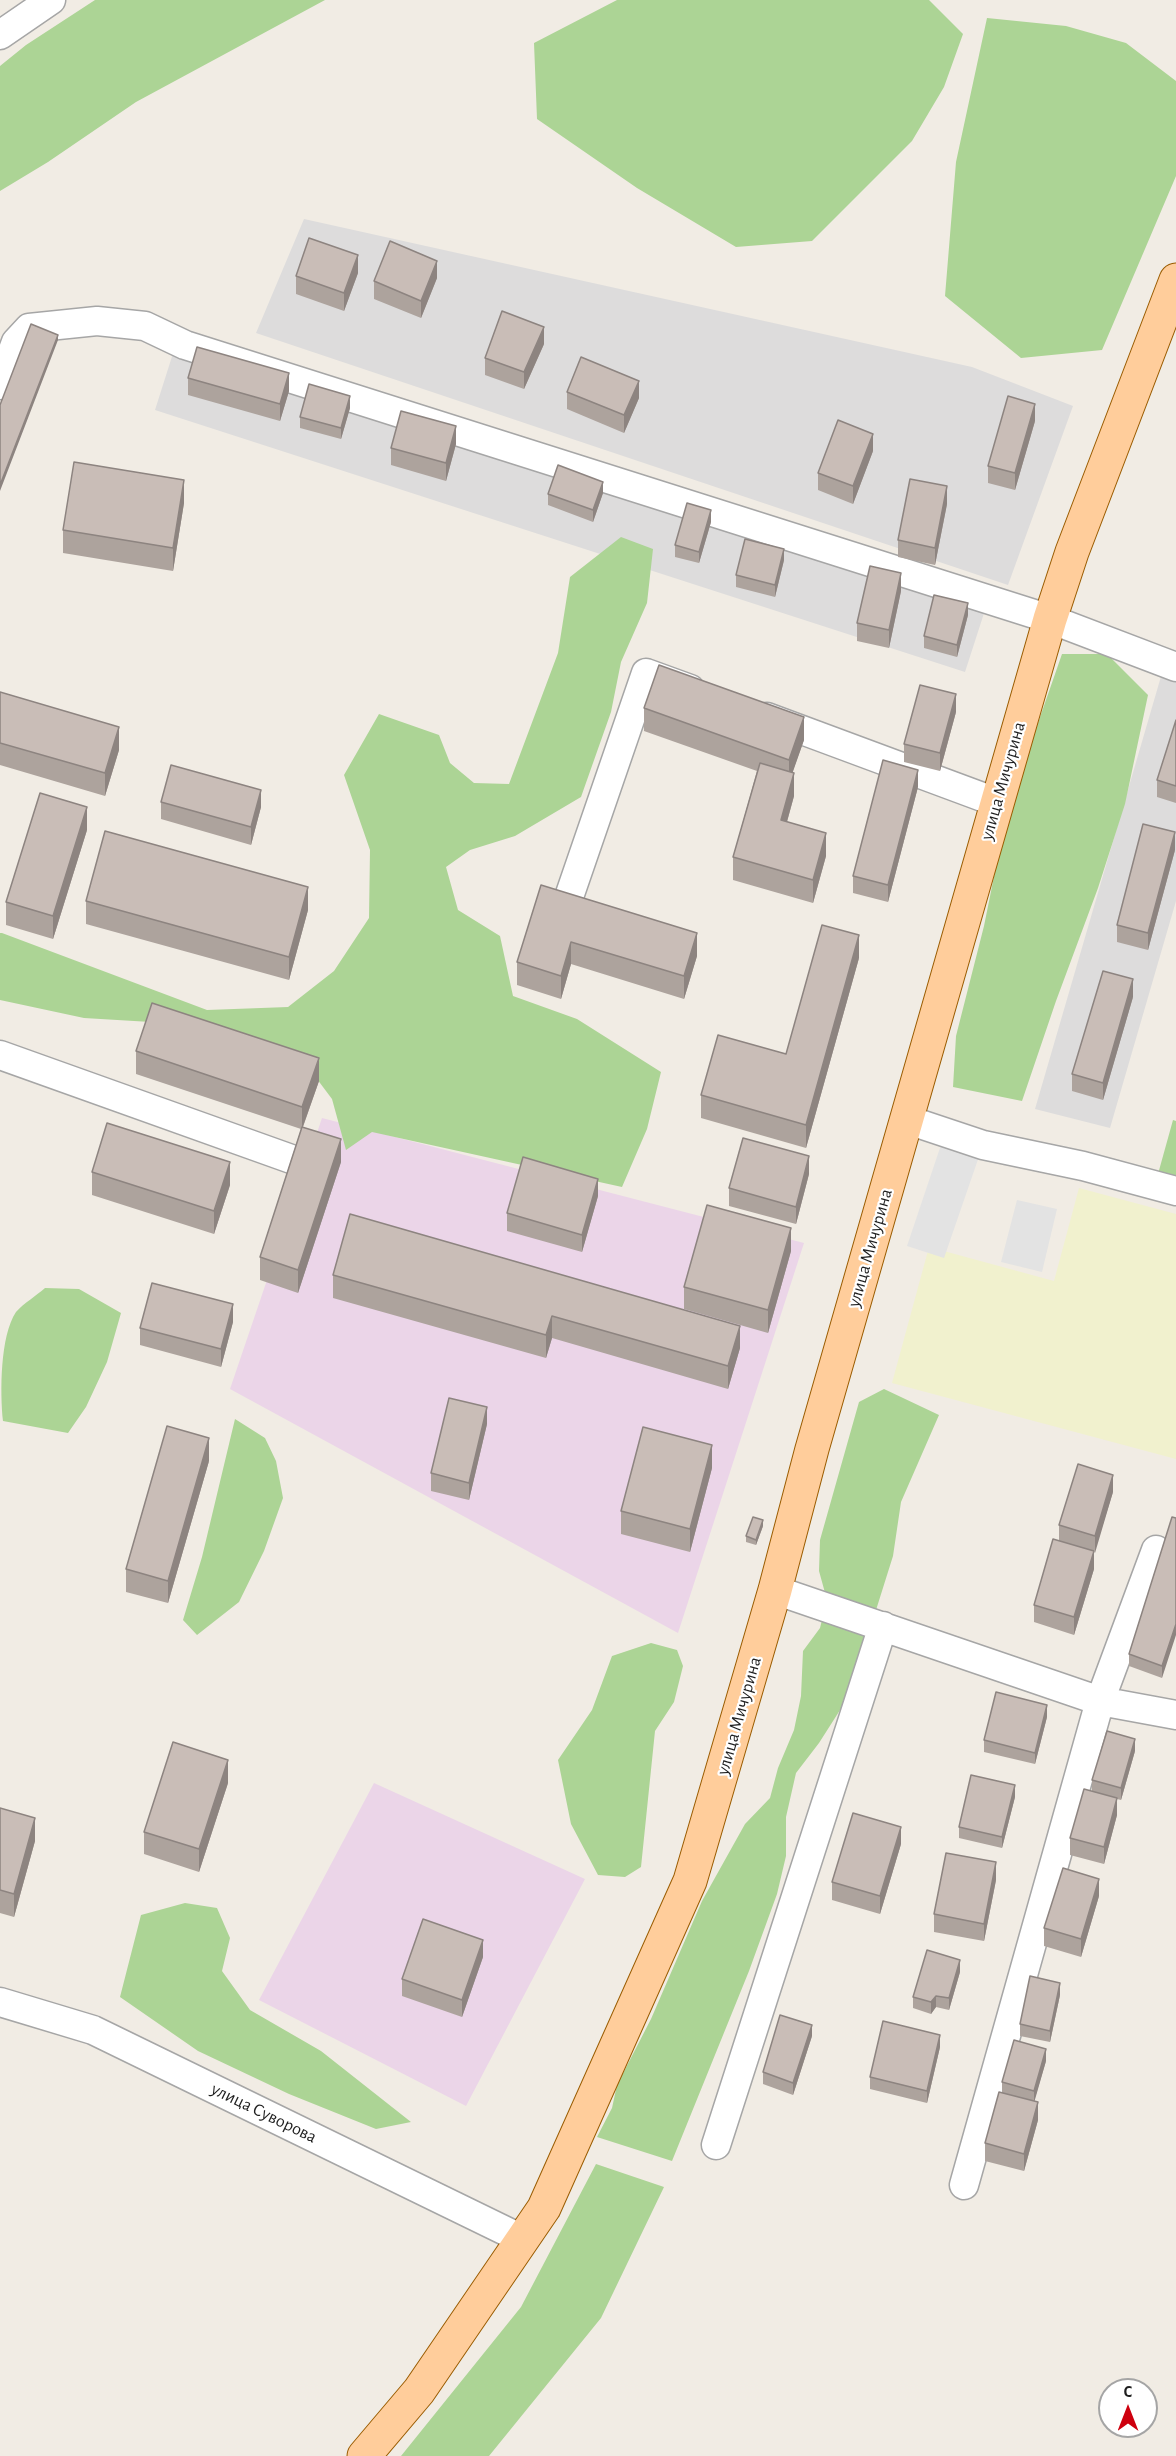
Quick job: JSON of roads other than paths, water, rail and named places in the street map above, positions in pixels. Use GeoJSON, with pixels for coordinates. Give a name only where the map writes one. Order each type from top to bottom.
{"type":"FeatureCollection","features":[{"type":"Feature","properties":{"kind":"main road","name":"улица Мичурина"},"geometry":{"type":"LineString","coordinates":[[364,2456],[419,2391],[544,2208],[690,1881],[775,1590],[812,1449],[1050,619],[1072,552],[1176,280]]}},
{"type":"Feature","properties":{"kind":"street"},"geometry":{"type":"LineString","coordinates":[[0,35],[51,0]]}},
{"type":"Feature","properties":{"kind":"street"},"geometry":{"type":"LineString","coordinates":[[0,385],[16,342],[29,328],[97,321],[146,326],[185,345],[1050,619],[1176,666]]}},
{"type":"Feature","properties":{"kind":"street"},"geometry":{"type":"LineString","coordinates":[[570,894],[646,673],[710,696]]}},
{"type":"Feature","properties":{"kind":"street"},"geometry":{"type":"LineString","coordinates":[[742,708],[996,802]]}},
{"type":"Feature","properties":{"kind":"street"},"geometry":{"type":"LineString","coordinates":[[0,1055],[294,1160]]}},
{"type":"Feature","properties":{"kind":"street"},"geometry":{"type":"LineString","coordinates":[[908,1119],[983,1145],[1052,1158],[1176,1191]]}},
{"type":"Feature","properties":{"kind":"street"},"geometry":{"type":"LineString","coordinates":[[964,2185],[1100,1701],[1156,1550]]}},
{"type":"Feature","properties":{"kind":"street"},"geometry":{"type":"LineString","coordinates":[[775,1590],[1100,1701],[1176,1715]]}},
{"type":"Feature","properties":{"kind":"street"},"geometry":{"type":"LineString","coordinates":[[716,2145],[883,1626]]}},
{"type":"Feature","properties":{"kind":"street","name":"улица Суворова"},"geometry":{"type":"LineString","coordinates":[[0,2002],[93,2030],[522,2239]]}}]}
